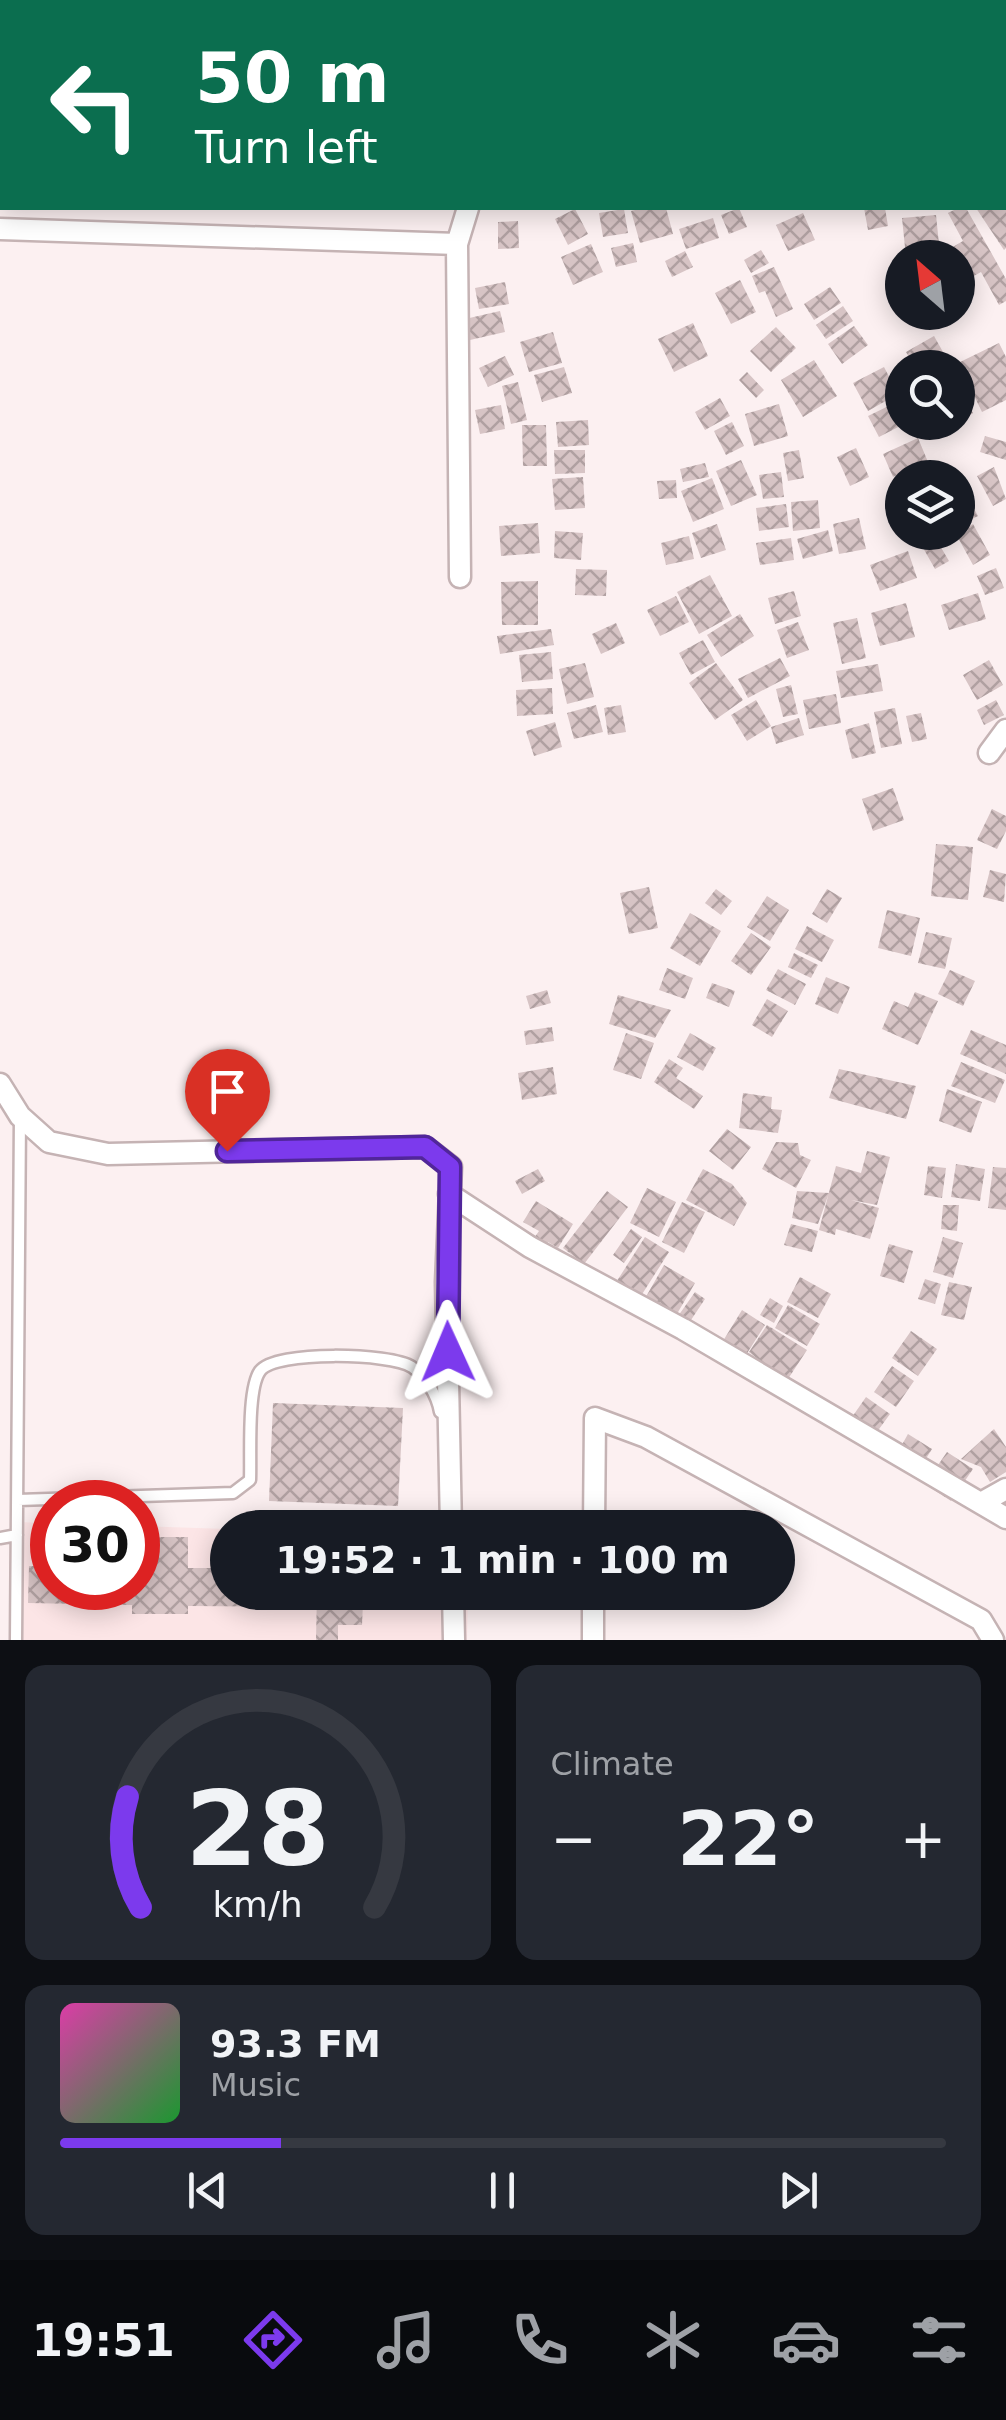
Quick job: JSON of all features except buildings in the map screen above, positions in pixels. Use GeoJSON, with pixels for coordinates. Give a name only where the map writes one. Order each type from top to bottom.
{"type":"FeatureCollection","features":[{"type":"Feature","properties":{"kind":"street"},"geometry":{"type":"LineString","coordinates":[[460,578],[457,244],[467,210]]}},
{"type":"Feature","properties":{"kind":"street"},"geometry":{"type":"LineString","coordinates":[[0,229],[457,244]]}},
{"type":"Feature","properties":{"kind":"street"},"geometry":{"type":"LineString","coordinates":[[989,753],[1006,730]]}},
{"type":"Feature","properties":{"kind":"street"},"geometry":{"type":"LineString","coordinates":[[0,1084],[20,1116],[50,1142],[108,1154],[425,1147],[450,1167],[449,1510]]}},
{"type":"Feature","properties":{"kind":"street"},"geometry":{"type":"LineString","coordinates":[[449,1194],[530,1247],[700,1338],[1006,1518]]}},
{"type":"Feature","properties":{"kind":"street"},"geometry":{"type":"LineString","coordinates":[[594,1510],[594,1418],[646,1437],[780,1510]]}},
{"type":"Feature","properties":{"kind":"street"},"geometry":{"type":"LineString","coordinates":[[981,1503],[1006,1489]]}},
{"type":"Feature","properties":{"kind":"street"},"geometry":{"type":"LineString","coordinates":[[795,1518],[981,1620],[993,1640]]}},
{"type":"Feature","properties":{"kind":"street"},"geometry":{"type":"LineString","coordinates":[[451,1610],[454,1640]]}},
{"type":"Feature","properties":{"kind":"street"},"geometry":{"type":"LineString","coordinates":[[593,1640],[594,1610]]}},
{"type":"Feature","properties":{"kind":"lane"},"geometry":{"type":"LineString","coordinates":[[16,1640],[20,1116]]}},
{"type":"Feature","properties":{"kind":"lane"},"geometry":{"type":"LineString","coordinates":[[18,1500],[233,1493],[250,1480],[254,1385],[261,1369],[280,1358],[385,1360],[410,1366],[438,1398],[445,1440],[448,1510]]}},
{"type":"Feature","properties":{"kind":"lane"},"geometry":{"type":"LineString","coordinates":[[0,1538],[18,1535]]}},
{"type":"Feature","properties":{"kind":"lane"},"geometry":{"type":"LineString","coordinates":[[446,1640],[448,1610]]}},
{"type":"Feature","properties":{"kind":"shaded area"},"geometry":{"type":"Polygon","coordinates":[[[13,1522],[30,1522],[30,1610],[160,1610],[160,1527],[210,1528],[210,1610],[468,1610],[467,1640],[16,1640],[13,1522]]]}},
{"type":"Feature","properties":{"kind":"route"},"geometry":{"type":"LineString","coordinates":[[227,1151],[425,1147],[440,1154],[450,1167],[448,1352]]}}]}
